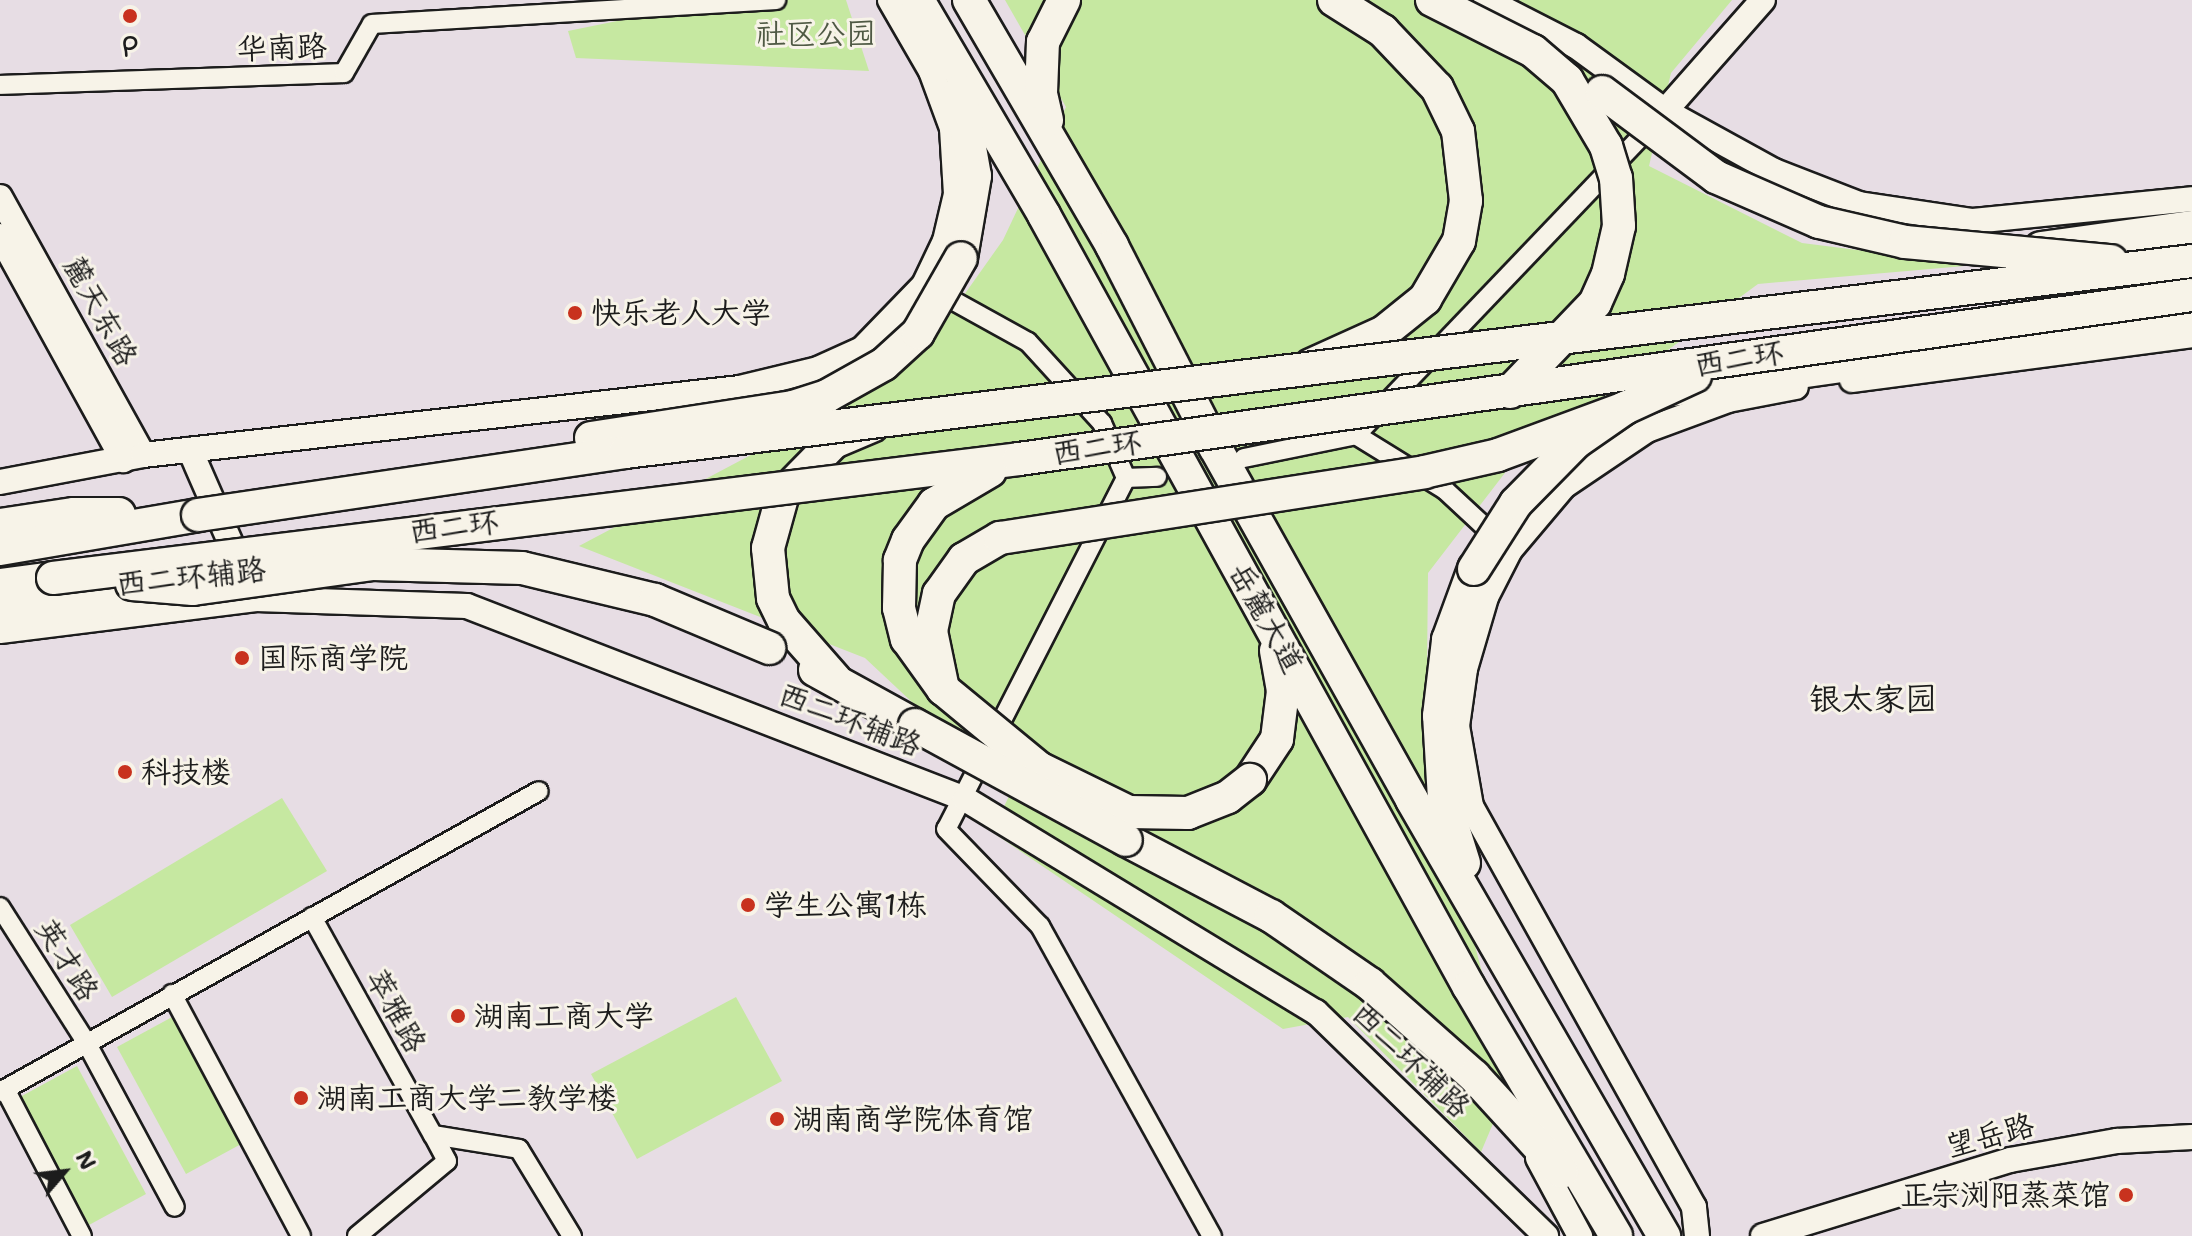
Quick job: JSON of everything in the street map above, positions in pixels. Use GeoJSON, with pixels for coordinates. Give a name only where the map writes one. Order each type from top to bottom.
{"type":"FeatureCollection","features":[{"type":"Feature","properties":{"kind":"highway","name":"岳麓大道"},"geometry":{"type":"LineString","coordinates":[[918,0],[1268,620],[1602,1232]]}},
{"type":"Feature","properties":{"kind":"highway","name":"岳麓大道"},"geometry":{"type":"LineString","coordinates":[[969,0],[1052,138],[1289,581],[1509,960],[1664,1236]]}},
{"type":"Feature","properties":{"kind":"highway"},"geometry":{"type":"LineString","coordinates":[[1052,138],[1040,66],[1047,31],[1064,0]]}},
{"type":"Feature","properties":{"kind":"highway"},"geometry":{"type":"LineString","coordinates":[[1311,365],[1384,332],[1409,315],[1439,282],[1465,222],[1466,181],[1458,131],[1422,68],[1383,31],[1334,0]]}},
{"type":"Feature","properties":{"kind":"highway"},"geometry":{"type":"LineString","coordinates":[[1432,0],[1533,51],[1602,92],[1677,152],[1787,211],[1905,242],[2077,255],[2146,267]]}},
{"type":"Feature","properties":{"kind":"highway"},"geometry":{"type":"LineString","coordinates":[[322,497],[650,425],[793,407],[827,396],[884,364],[918,333],[961,258],[974,205],[974,149],[940,35]]}},
{"type":"Feature","properties":{"kind":"highway"},"geometry":{"type":"LineString","coordinates":[[1510,392],[1595,303],[1608,274],[1619,226],[1620,203],[1606,146],[1567,80],[1533,51]]}},
{"type":"Feature","properties":{"kind":"highway"},"geometry":{"type":"LineString","coordinates":[[2002,251],[2192,227]]}},
{"type":"Feature","properties":{"kind":"highway"},"geometry":{"type":"LineString","coordinates":[[2006,284],[2136,235]]}},
{"type":"Feature","properties":{"kind":"highway"},"geometry":{"type":"LineString","coordinates":[[0,549],[322,497],[890,420],[1311,365],[2192,261]]}},
{"type":"Feature","properties":{"kind":"highway","name":"西二环"},"geometry":{"type":"LineString","coordinates":[[0,585],[1019,459],[2192,295]]}},
{"type":"Feature","properties":{"kind":"highway"},"geometry":{"type":"LineString","coordinates":[[1655,394],[1758,374],[2192,316]]}},
{"type":"Feature","properties":{"kind":"highway"},"geometry":{"type":"LineString","coordinates":[[1893,335],[2109,327]]}},
{"type":"Feature","properties":{"kind":"highway"},"geometry":{"type":"LineString","coordinates":[[943,689],[931,631],[939,594],[964,559],[1000,538],[1437,469],[1539,441],[1625,408],[1727,361]]}},
{"type":"Feature","properties":{"kind":"highway"},"geometry":{"type":"LineString","coordinates":[[1509,960],[1459,848],[1444,799],[1440,753],[1448,640],[1486,542],[1536,479],[1625,408]]}},
{"type":"Feature","properties":{"kind":"highway"},"geometry":{"type":"LineString","coordinates":[[835,679],[798,643],[784,621],[768,571],[773,520],[783,494],[818,455],[834,442],[890,420]]}},
{"type":"Feature","properties":{"kind":"highway"},"geometry":{"type":"LineString","coordinates":[[1019,459],[947,492],[917,523],[900,560],[899,608],[907,639],[943,689],[1039,768],[1129,812],[1188,813],[1228,797],[1250,780],[1272,750],[1282,715],[1279,662],[1268,620]]}},
{"type":"Feature","properties":{"kind":"highway"},"geometry":{"type":"LineString","coordinates":[[0,525],[74,514],[198,515]]}},
{"type":"Feature","properties":{"kind":"highway"},"geometry":{"type":"LineString","coordinates":[[254,590],[374,538]]}},
{"type":"Feature","properties":{"kind":"highway"},"geometry":{"type":"LineString","coordinates":[[53,578],[193,589],[254,590],[373,564],[522,568],[655,600],[769,648],[835,679],[1328,952],[1421,1028],[1522,1127],[1602,1232]]}},
{"type":"Feature","properties":{"kind":"highway"},"geometry":{"type":"LineString","coordinates":[[0,615],[193,589]]}},
{"type":"Feature","properties":{"kind":"street","name":"华南路"},"geometry":{"type":"LineString","coordinates":[[0,85],[344,73],[372,24],[776,0]]}},
{"type":"Feature","properties":{"kind":"street"},"geometry":{"type":"LineString","coordinates":[[0,482],[190,450],[740,388],[818,369],[862,349],[924,285],[945,241],[956,194],[952,128],[931,71],[890,0]]}},
{"type":"Feature","properties":{"kind":"street"},"geometry":{"type":"LineString","coordinates":[[1486,0],[1576,46],[1665,111],[1774,171],[1859,204],[1973,221],[2192,199]]}},
{"type":"Feature","properties":{"kind":"street"},"geometry":{"type":"LineString","coordinates":[[1244,458],[1356,435],[1665,111],[1763,0]]}},
{"type":"Feature","properties":{"kind":"street","name":"麓天东路"},"geometry":{"type":"LineString","coordinates":[[0,197],[133,458]]}},
{"type":"Feature","properties":{"kind":"street"},"geometry":{"type":"LineString","coordinates":[[0,236],[133,458]]}},
{"type":"Feature","properties":{"kind":"street"},"geometry":{"type":"LineString","coordinates":[[924,285],[1028,342],[1102,423],[1126,478]]}},
{"type":"Feature","properties":{"kind":"street"},"geometry":{"type":"LineString","coordinates":[[1697,1236],[1694,1207],[1471,806],[1457,726],[1465,669],[1486,597],[1510,550],[1577,478],[1647,430],[1728,400],[2192,335]]}},
{"type":"Feature","properties":{"kind":"street"},"geometry":{"type":"LineString","coordinates":[[1356,435],[1445,490],[1510,550]]}},
{"type":"Feature","properties":{"kind":"street"},"geometry":{"type":"LineString","coordinates":[[190,450],[254,590]]}},
{"type":"Feature","properties":{"kind":"street"},"geometry":{"type":"LineString","coordinates":[[1126,478],[1157,477]]}},
{"type":"Feature","properties":{"kind":"street"},"geometry":{"type":"LineString","coordinates":[[1126,478],[965,799],[946,829],[1040,926],[1212,1236]]}},
{"type":"Feature","properties":{"kind":"street","name":"西二环辅路"},"geometry":{"type":"LineString","coordinates":[[0,631],[254,590],[467,606],[965,799],[1316,1012],[1546,1236]]}},
{"type":"Feature","properties":{"kind":"street"},"geometry":{"type":"LineString","coordinates":[[82,1236],[2,1091],[539,791]]}},
{"type":"Feature","properties":{"kind":"street","name":"英才路"},"geometry":{"type":"LineString","coordinates":[[0,907],[86,1042],[175,1207]]}},
{"type":"Feature","properties":{"kind":"street","name":"萃雅路"},"geometry":{"type":"LineString","coordinates":[[312,917],[447,1161],[357,1236]]}},
{"type":"Feature","properties":{"kind":"street"},"geometry":{"type":"LineString","coordinates":[[172,994],[301,1236]]}},
{"type":"Feature","properties":{"kind":"street"},"geometry":{"type":"LineString","coordinates":[[433,1135],[519,1149],[572,1236]]}},
{"type":"Feature","properties":{"kind":"street","name":"望岳路"},"geometry":{"type":"LineString","coordinates":[[1763,1236],[2010,1160],[2117,1141],[2192,1137]]}},
{"type":"Feature","properties":{"kind":"green space","name":"社区公园"},"geometry":{"type":"Polygon","coordinates":[[[720,0],[846,0],[869,71],[576,58],[568,31],[720,0]]]}},
{"type":"Feature","properties":{"kind":"green space"},"geometry":{"type":"Polygon","coordinates":[[[1005,0],[1732,0],[1671,73],[1649,166],[1802,243],[1976,265],[1758,284],[1511,465],[1428,573],[1426,762],[1511,1081],[1481,1152],[1348,1017],[1283,1029],[992,832],[1010,794],[865,658],[579,546],[868,393],[930,343],[1003,240],[1066,107],[1005,0]]]}},
{"type":"Feature","properties":{"kind":"green space"},"geometry":{"type":"Polygon","coordinates":[[[282,798],[327,871],[112,997],[70,925],[282,798]]]}},
{"type":"Feature","properties":{"kind":"green space"},"geometry":{"type":"Polygon","coordinates":[[[736,997],[782,1081],[637,1159],[591,1074],[736,997]]]}},
{"type":"Feature","properties":{"kind":"green space"},"geometry":{"type":"Polygon","coordinates":[[[174,1016],[243,1143],[186,1174],[117,1047],[174,1016]]]}},
{"type":"Feature","properties":{"kind":"green space"},"geometry":{"type":"Polygon","coordinates":[[[77,1066],[146,1194],[89,1225],[20,1097],[77,1066]]]}},
{"type":"Feature","properties":{"kind":"place","name":"P"},"geometry":{"type":"Point","coordinates":[130,16]}},
{"type":"Feature","properties":{"kind":"place","name":"快乐老人大学"},"geometry":{"type":"Point","coordinates":[575,313]}},
{"type":"Feature","properties":{"kind":"place","name":"国际商学院"},"geometry":{"type":"Point","coordinates":[242,658]}},
{"type":"Feature","properties":{"kind":"place","name":"科技楼"},"geometry":{"type":"Point","coordinates":[125,772]}},
{"type":"Feature","properties":{"kind":"place","name":"学生公寓1栋"},"geometry":{"type":"Point","coordinates":[748,905]}},
{"type":"Feature","properties":{"kind":"place","name":"湖南工商大学"},"geometry":{"type":"Point","coordinates":[458,1016]}},
{"type":"Feature","properties":{"kind":"place","name":"湖南工商大学二教学楼"},"geometry":{"type":"Point","coordinates":[301,1098]}},
{"type":"Feature","properties":{"kind":"place","name":"湖南商学院体育馆"},"geometry":{"type":"Point","coordinates":[777,1119]}},
{"type":"Feature","properties":{"kind":"place","name":"正宗浏阳蒸菜馆"},"geometry":{"type":"Point","coordinates":[2126,1195]}},
{"type":"Feature","properties":{"kind":"district","name":"银太家园"},"geometry":{"type":"Point","coordinates":[1873,699]}}]}
